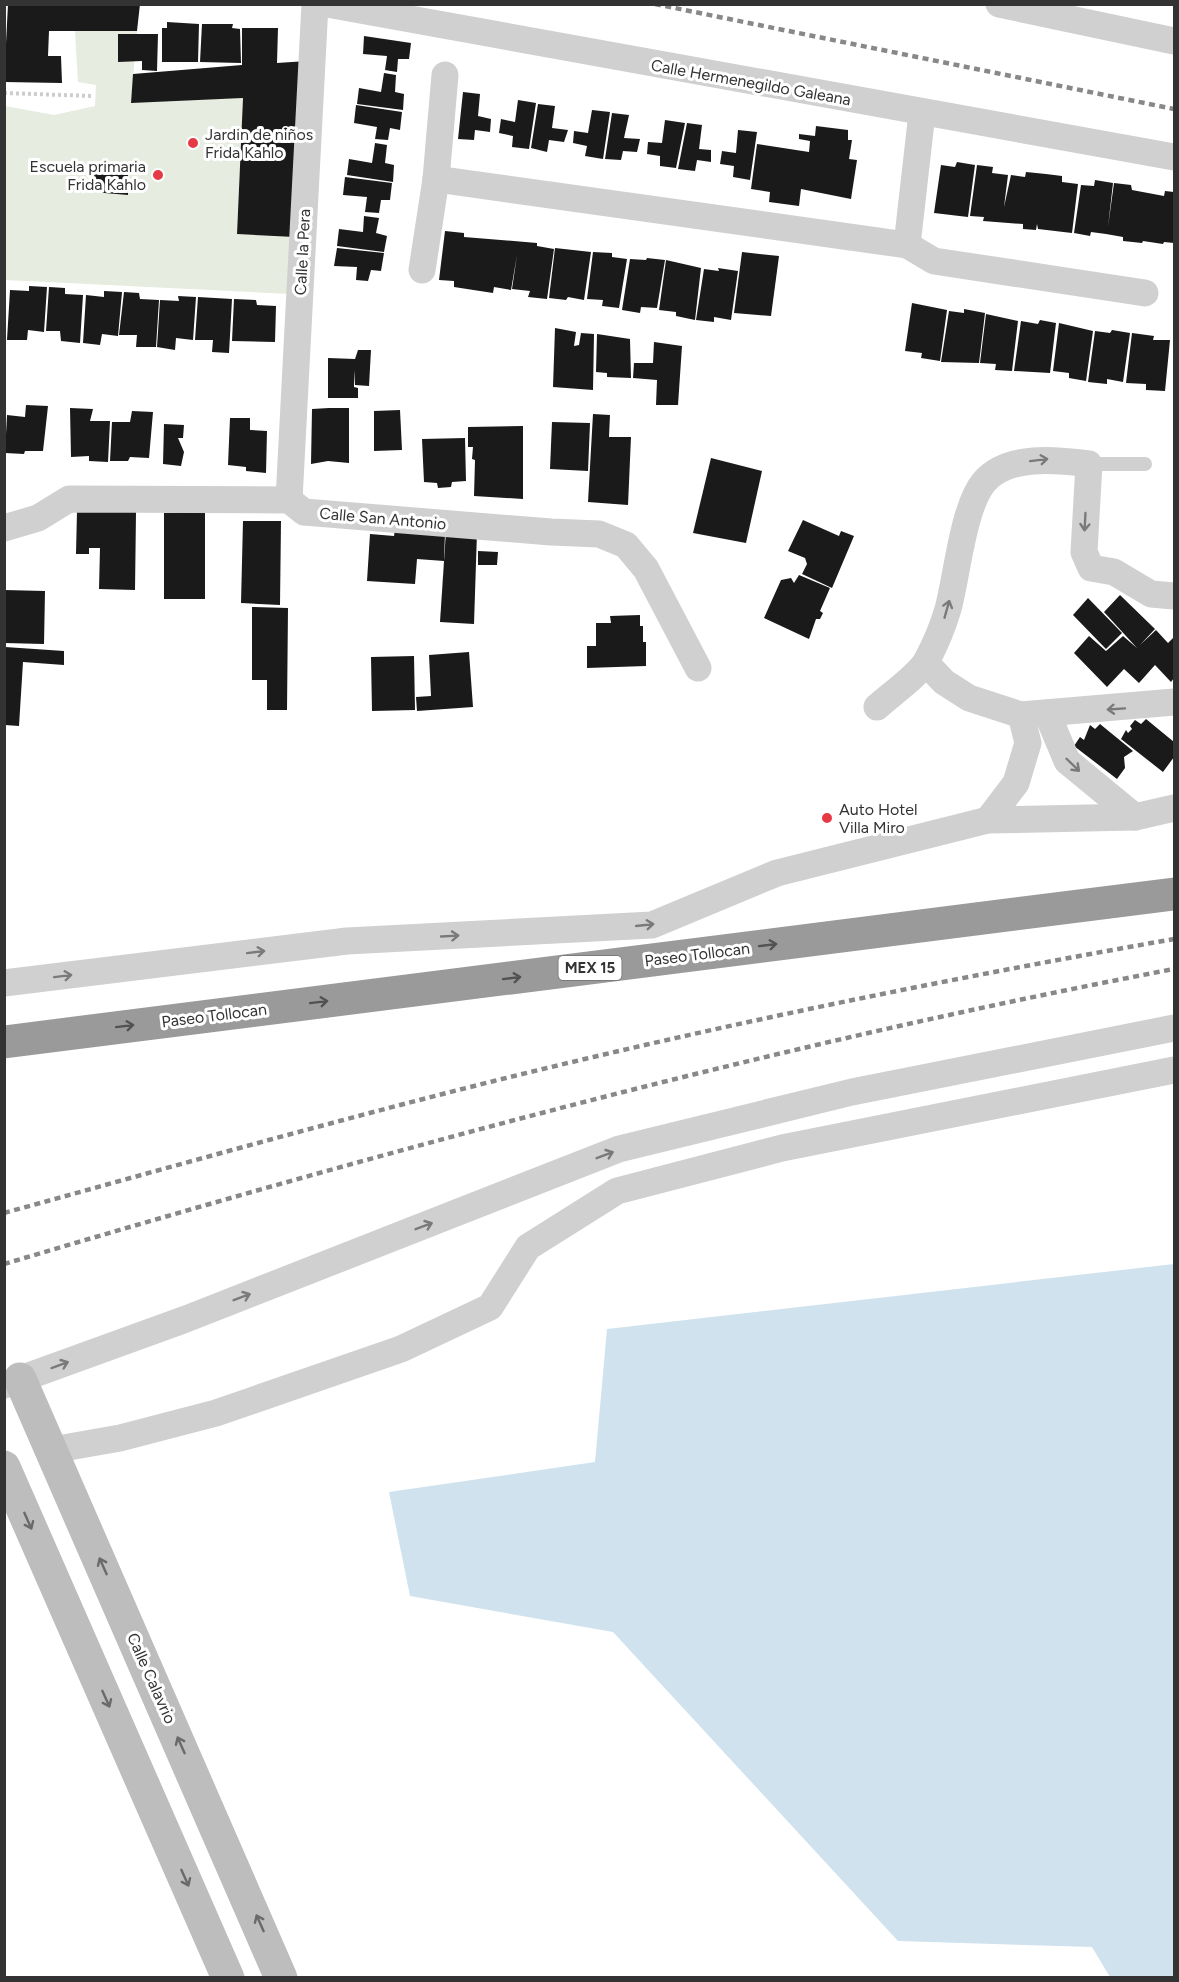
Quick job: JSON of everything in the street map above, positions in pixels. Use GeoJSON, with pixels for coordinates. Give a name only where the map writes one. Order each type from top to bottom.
{"type":"FeatureCollection","features":[{"type":"Feature","properties":{"kind":"highway","name":"Paseo Tollocan"},"geometry":{"type":"LineString","coordinates":[[4,1041],[1174,894]]}},
{"type":"Feature","properties":{"kind":"street","name":"Calle la Pera"},"geometry":{"type":"LineString","coordinates":[[289,500],[315,4]]}},
{"type":"Feature","properties":{"kind":"street","name":"Calle Hermenegildo Galeana"},"geometry":{"type":"LineString","coordinates":[[327,4],[1174,157]]}},
{"type":"Feature","properties":{"kind":"street"},"geometry":{"type":"LineString","coordinates":[[999,4],[1174,41]]}},
{"type":"Feature","properties":{"kind":"street"},"geometry":{"type":"LineString","coordinates":[[422,270],[436,179],[445,75]]}},
{"type":"Feature","properties":{"kind":"street"},"geometry":{"type":"LineString","coordinates":[[907,245],[922,113]]}},
{"type":"Feature","properties":{"kind":"street"},"geometry":{"type":"LineString","coordinates":[[436,179],[907,245],[934,261],[1145,293]]}},
{"type":"Feature","properties":{"kind":"street"},"geometry":{"type":"LineString","coordinates":[[877,707],[926,663],[948,611],[961,546],[975,498],[983,482],[1003,470],[1044,458],[1089,464],[1084,552],[1086,561],[1091,568],[1114,572],[1151,594],[1174,596]]}},
{"type":"Feature","properties":{"kind":"street","name":"Calle San Antonio"},"geometry":{"type":"LineString","coordinates":[[4,528],[38,518],[69,500],[289,500],[304,512],[599,534],[626,545],[646,569],[698,668]]}},
{"type":"Feature","properties":{"kind":"street"},"geometry":{"type":"LineString","coordinates":[[926,663],[944,682],[969,698],[1034,714],[1174,702]]}},
{"type":"Feature","properties":{"kind":"street"},"geometry":{"type":"LineString","coordinates":[[1034,714],[1067,761],[1135,817]]}},
{"type":"Feature","properties":{"kind":"street"},"geometry":{"type":"LineString","coordinates":[[988,820],[1016,783],[1034,714]]}},
{"type":"Feature","properties":{"kind":"street"},"geometry":{"type":"LineString","coordinates":[[4,983],[347,941],[652,926],[777,873],[988,820],[1135,817],[1174,808]]}},
{"type":"Feature","properties":{"kind":"street"},"geometry":{"type":"LineString","coordinates":[[12,1382],[186,1319],[620,1149],[852,1092],[1174,1028]]}},
{"type":"Feature","properties":{"kind":"street"},"geometry":{"type":"LineString","coordinates":[[52,1450],[120,1438],[216,1413],[401,1349],[490,1307],[528,1247],[617,1191],[782,1148],[1174,1070]]}},
{"type":"Feature","properties":{"kind":"street","name":"Calle Calavrio"},"geometry":{"type":"LineString","coordinates":[[12,1382],[52,1450],[281,1977]]}},
{"type":"Feature","properties":{"kind":"street"},"geometry":{"type":"LineString","coordinates":[[4,1467],[228,1977]]}},
{"type":"Feature","properties":{"kind":"lane"},"geometry":{"type":"LineString","coordinates":[[1089,464],[1145,464]]}},
{"type":"Feature","properties":{"kind":"path"},"geometry":{"type":"LineString","coordinates":[[4,93],[92,96]]}},
{"type":"Feature","properties":{"kind":"shaded area"},"geometry":{"type":"Polygon","coordinates":[[[75,31],[137,31],[131,102],[243,98],[237,234],[294,237],[289,294],[5,280],[5,106],[54,115],[95,106],[96,85],[78,82],[75,31]]]}},
{"type":"Feature","properties":{"kind":"water"},"geometry":{"type":"Polygon","coordinates":[[[1174,1264],[1174,1977],[1110,1977],[1092,1947],[898,1941],[613,1632],[410,1596],[389,1492],[595,1462],[607,1329],[1174,1264]]]}},
{"type":"Feature","properties":{"kind":"building"},"geometry":{"type":"Polygon","coordinates":[[[8,4],[140,4],[137,31],[49,31],[48,56],[61,56],[62,83],[4,82],[8,4]]]}},
{"type":"Feature","properties":{"kind":"building"},"geometry":{"type":"Polygon","coordinates":[[[167,22],[199,24],[198,62],[162,62],[162,28],[167,28],[167,22]]]}},
{"type":"Feature","properties":{"kind":"building"},"geometry":{"type":"Polygon","coordinates":[[[202,24],[233,24],[232,28],[240,29],[241,63],[200,62],[202,24]]]}},
{"type":"Feature","properties":{"kind":"building"},"geometry":{"type":"Polygon","coordinates":[[[242,28],[278,28],[277,63],[307,61],[294,237],[237,234],[243,98],[131,103],[133,74],[242,65],[242,28]]]}},
{"type":"Feature","properties":{"kind":"building"},"geometry":{"type":"Polygon","coordinates":[[[118,34],[158,34],[157,71],[142,70],[142,61],[118,62],[118,34]]]}},
{"type":"Feature","properties":{"kind":"building"},"geometry":{"type":"Polygon","coordinates":[[[364,36],[411,43],[409,59],[398,59],[397,72],[385,70],[387,56],[363,54],[364,36]]]}},
{"type":"Feature","properties":{"kind":"building"},"geometry":{"type":"Polygon","coordinates":[[[384,73],[396,75],[395,92],[404,94],[403,110],[357,104],[359,88],[381,92],[384,73]]]}},
{"type":"Feature","properties":{"kind":"building"},"geometry":{"type":"Polygon","coordinates":[[[463,92],[480,94],[478,116],[491,119],[490,132],[475,130],[474,140],[458,139],[463,92]]]}},
{"type":"Feature","properties":{"kind":"building"},"geometry":{"type":"Polygon","coordinates":[[[518,100],[536,103],[529,149],[512,147],[513,136],[499,133],[501,119],[515,122],[518,100]]]}},
{"type":"Feature","properties":{"kind":"building"},"geometry":{"type":"Polygon","coordinates":[[[538,104],[555,106],[552,128],[568,130],[564,142],[549,140],[547,152],[531,148],[538,104]]]}},
{"type":"Feature","properties":{"kind":"building"},"geometry":{"type":"Polygon","coordinates":[[[356,105],[402,112],[400,130],[390,128],[388,140],[375,139],[377,127],[354,123],[356,105]]]}},
{"type":"Feature","properties":{"kind":"building"},"geometry":{"type":"Polygon","coordinates":[[[592,110],[610,112],[603,159],[585,156],[587,146],[573,143],[574,131],[588,133],[592,110]]]}},
{"type":"Feature","properties":{"kind":"building"},"geometry":{"type":"Polygon","coordinates":[[[612,113],[629,115],[624,138],[640,139],[637,152],[623,151],[621,160],[605,159],[612,113]]]}},
{"type":"Feature","properties":{"kind":"building"},"geometry":{"type":"Polygon","coordinates":[[[665,120],[685,123],[676,168],[660,166],[660,156],[647,154],[648,142],[662,143],[665,120]]]}},
{"type":"Feature","properties":{"kind":"building"},"geometry":{"type":"Polygon","coordinates":[[[687,123],[702,125],[699,149],[711,150],[711,162],[697,160],[695,171],[678,169],[687,123]]]}},
{"type":"Feature","properties":{"kind":"building"},"geometry":{"type":"Polygon","coordinates":[[[816,126],[848,130],[848,140],[852,140],[849,159],[857,160],[851,199],[801,189],[799,206],[769,202],[770,192],[751,189],[757,144],[809,152],[810,141],[799,139],[799,134],[815,136],[816,126]]]}},
{"type":"Feature","properties":{"kind":"building"},"geometry":{"type":"Polygon","coordinates":[[[738,130],[757,132],[750,180],[733,177],[734,166],[720,164],[722,151],[736,153],[738,130]]]}},
{"type":"Feature","properties":{"kind":"building"},"geometry":{"type":"Polygon","coordinates":[[[375,143],[387,145],[385,163],[394,165],[393,182],[347,175],[349,159],[372,163],[375,143]]]}},
{"type":"Feature","properties":{"kind":"building"},"geometry":{"type":"Polygon","coordinates":[[[957,162],[975,165],[968,217],[934,213],[941,165],[955,167],[957,162]]]}},
{"type":"Feature","properties":{"kind":"building"},"geometry":{"type":"Polygon","coordinates":[[[977,165],[993,167],[992,173],[1008,175],[1004,207],[1011,175],[1025,177],[1026,172],[1062,176],[1062,182],[1078,184],[1072,233],[1038,229],[1037,224],[1036,230],[1023,229],[1023,224],[983,221],[984,217],[970,216],[977,165]]]}},
{"type":"Feature","properties":{"kind":"building"},"geometry":{"type":"Polygon","coordinates":[[[95,166],[128,170],[128,195],[93,192],[95,166]]]}},
{"type":"Feature","properties":{"kind":"building"},"geometry":{"type":"Polygon","coordinates":[[[345,177],[392,183],[390,200],[381,200],[379,213],[365,212],[367,197],[343,195],[345,177]]]}},
{"type":"Feature","properties":{"kind":"building"},"geometry":{"type":"Polygon","coordinates":[[[1095,180],[1113,183],[1108,227],[1114,183],[1131,185],[1132,190],[1164,196],[1165,191],[1174,192],[1174,243],[1143,241],[1142,243],[1123,241],[1123,237],[1106,234],[1091,232],[1090,236],[1074,233],[1081,185],[1094,186],[1095,180]]]}},
{"type":"Feature","properties":{"kind":"building"},"geometry":{"type":"Polygon","coordinates":[[[364,216],[379,218],[376,233],[387,236],[384,252],[337,246],[339,229],[363,232],[364,216]]]}},
{"type":"Feature","properties":{"kind":"building"},"geometry":{"type":"Polygon","coordinates":[[[445,231],[464,233],[464,237],[537,243],[537,246],[554,249],[547,299],[528,297],[530,291],[512,289],[517,255],[511,290],[494,287],[493,293],[454,287],[454,281],[439,280],[445,231]]]}},
{"type":"Feature","properties":{"kind":"building"},"geometry":{"type":"Polygon","coordinates":[[[337,248],[384,253],[381,271],[371,270],[368,281],[356,280],[357,267],[334,266],[337,248]]]}},
{"type":"Feature","properties":{"kind":"building"},"geometry":{"type":"Polygon","coordinates":[[[555,248],[591,252],[584,300],[568,297],[566,300],[549,298],[555,248]]]}},
{"type":"Feature","properties":{"kind":"building"},"geometry":{"type":"Polygon","coordinates":[[[593,252],[612,253],[612,257],[627,259],[619,308],[602,306],[603,300],[587,299],[593,252]]]}},
{"type":"Feature","properties":{"kind":"building"},"geometry":{"type":"Polygon","coordinates":[[[742,252],[779,256],[771,316],[734,313],[742,252]]]}},
{"type":"Feature","properties":{"kind":"building"},"geometry":{"type":"Polygon","coordinates":[[[647,258],[665,260],[657,308],[641,307],[640,313],[622,310],[630,259],[646,260],[647,258]]]}},
{"type":"Feature","properties":{"kind":"building"},"geometry":{"type":"Polygon","coordinates":[[[666,260],[701,268],[695,320],[676,316],[676,312],[659,310],[666,260]]]}},
{"type":"Feature","properties":{"kind":"building"},"geometry":{"type":"Polygon","coordinates":[[[718,268],[738,271],[731,320],[714,317],[714,322],[696,320],[704,269],[719,271],[718,268]]]}},
{"type":"Feature","properties":{"kind":"building"},"geometry":{"type":"Polygon","coordinates":[[[29,286],[47,287],[44,332],[28,330],[27,340],[7,340],[10,290],[29,291],[29,286]]]}},
{"type":"Feature","properties":{"kind":"building"},"geometry":{"type":"Polygon","coordinates":[[[49,287],[65,288],[65,294],[83,295],[80,343],[61,341],[60,331],[46,331],[49,287]]]}},
{"type":"Feature","properties":{"kind":"building"},"geometry":{"type":"Polygon","coordinates":[[[104,291],[122,292],[118,336],[102,334],[100,345],[83,343],[86,295],[104,297],[104,291]]]}},
{"type":"Feature","properties":{"kind":"building"},"geometry":{"type":"Polygon","coordinates":[[[124,292],[139,293],[140,299],[159,300],[156,347],[136,347],[137,335],[119,335],[124,292]]]}},
{"type":"Feature","properties":{"kind":"building"},"geometry":{"type":"Polygon","coordinates":[[[178,296],[196,297],[193,340],[176,338],[175,350],[157,347],[160,300],[179,301],[178,296]]]}},
{"type":"Feature","properties":{"kind":"building"},"geometry":{"type":"Polygon","coordinates":[[[198,297],[232,299],[229,353],[212,352],[213,340],[195,340],[198,297]]]}},
{"type":"Feature","properties":{"kind":"building"},"geometry":{"type":"Polygon","coordinates":[[[234,299],[256,300],[257,305],[276,306],[275,342],[232,341],[234,299]]]}},
{"type":"Feature","properties":{"kind":"building"},"geometry":{"type":"Polygon","coordinates":[[[912,303],[947,310],[940,361],[921,358],[922,353],[905,351],[912,303]]]}},
{"type":"Feature","properties":{"kind":"building"},"geometry":{"type":"Polygon","coordinates":[[[964,309],[985,313],[979,363],[941,362],[949,311],[964,313],[964,309]]]}},
{"type":"Feature","properties":{"kind":"building"},"geometry":{"type":"Polygon","coordinates":[[[986,314],[1018,321],[1012,371],[995,370],[996,364],[980,363],[986,314]]]}},
{"type":"Feature","properties":{"kind":"building"},"geometry":{"type":"Polygon","coordinates":[[[1040,320],[1056,323],[1050,373],[1014,371],[1021,321],[1038,324],[1040,320]]]}},
{"type":"Feature","properties":{"kind":"building"},"geometry":{"type":"Polygon","coordinates":[[[1059,323],[1093,331],[1086,381],[1069,378],[1069,373],[1053,371],[1059,323]]]}},
{"type":"Feature","properties":{"kind":"building"},"geometry":{"type":"Polygon","coordinates":[[[555,328],[576,332],[574,346],[579,345],[581,333],[594,334],[593,390],[553,387],[555,328]]]}},
{"type":"Feature","properties":{"kind":"building"},"geometry":{"type":"Polygon","coordinates":[[[1112,330],[1130,333],[1123,382],[1107,379],[1107,384],[1088,382],[1095,331],[1110,333],[1112,330]]]}},
{"type":"Feature","properties":{"kind":"building"},"geometry":{"type":"Polygon","coordinates":[[[1132,333],[1154,336],[1153,340],[1170,340],[1165,391],[1146,390],[1146,384],[1126,383],[1132,333]]]}},
{"type":"Feature","properties":{"kind":"building"},"geometry":{"type":"Polygon","coordinates":[[[597,334],[630,339],[631,378],[607,377],[607,373],[596,372],[597,334]]]}},
{"type":"Feature","properties":{"kind":"building"},"geometry":{"type":"Polygon","coordinates":[[[654,342],[682,346],[678,405],[656,405],[657,380],[633,378],[634,363],[653,363],[654,342]]]}},
{"type":"Feature","properties":{"kind":"building"},"geometry":{"type":"Polygon","coordinates":[[[358,350],[371,350],[369,386],[355,385],[354,370],[354,387],[358,388],[358,398],[328,398],[328,358],[355,359],[358,350]]]}},
{"type":"Feature","properties":{"kind":"building"},"geometry":{"type":"Polygon","coordinates":[[[26,405],[48,406],[43,451],[25,451],[24,454],[5,453],[7,415],[25,417],[26,405]]]}},
{"type":"Feature","properties":{"kind":"building"},"geometry":{"type":"Polygon","coordinates":[[[70,408],[93,409],[90,421],[110,421],[108,462],[89,461],[89,456],[71,457],[70,408]]]}},
{"type":"Feature","properties":{"kind":"building"},"geometry":{"type":"Polygon","coordinates":[[[349,408],[349,463],[328,461],[311,464],[312,409],[349,408]]]}},
{"type":"Feature","properties":{"kind":"building"},"geometry":{"type":"Polygon","coordinates":[[[400,410],[402,450],[374,451],[374,411],[400,410]]]}},
{"type":"Feature","properties":{"kind":"building"},"geometry":{"type":"Polygon","coordinates":[[[132,411],[153,412],[149,458],[130,457],[128,461],[110,461],[112,422],[130,422],[132,411]]]}},
{"type":"Feature","properties":{"kind":"building"},"geometry":{"type":"Polygon","coordinates":[[[593,414],[610,415],[609,437],[631,437],[628,505],[588,502],[593,414]]]}},
{"type":"Feature","properties":{"kind":"building"},"geometry":{"type":"Polygon","coordinates":[[[230,418],[250,418],[250,430],[267,431],[266,473],[246,471],[246,467],[228,465],[230,418]]]}},
{"type":"Feature","properties":{"kind":"building"},"geometry":{"type":"Polygon","coordinates":[[[552,422],[590,423],[588,471],[550,469],[552,422]]]}},
{"type":"Feature","properties":{"kind":"building"},"geometry":{"type":"Polygon","coordinates":[[[164,424],[184,425],[183,438],[178,438],[184,452],[181,466],[163,464],[164,424]]]}},
{"type":"Feature","properties":{"kind":"building"},"geometry":{"type":"Polygon","coordinates":[[[523,426],[523,499],[474,496],[475,460],[472,459],[473,447],[468,447],[468,427],[523,426]]]}},
{"type":"Feature","properties":{"kind":"building"},"geometry":{"type":"Polygon","coordinates":[[[465,438],[466,481],[452,482],[451,487],[438,488],[437,483],[424,482],[422,439],[465,438]]]}},
{"type":"Feature","properties":{"kind":"building"},"geometry":{"type":"Polygon","coordinates":[[[711,458],[762,471],[746,543],[693,533],[711,458]]]}},
{"type":"Feature","properties":{"kind":"building"},"geometry":{"type":"Polygon","coordinates":[[[77,511],[136,512],[135,590],[99,589],[100,548],[89,548],[89,554],[76,554],[77,511]]]}},
{"type":"Feature","properties":{"kind":"building"},"geometry":{"type":"Polygon","coordinates":[[[205,512],[205,599],[164,599],[164,513],[205,512]]]}},
{"type":"Feature","properties":{"kind":"building"},"geometry":{"type":"Polygon","coordinates":[[[803,520],[839,536],[841,531],[854,536],[832,588],[802,574],[807,564],[805,558],[788,551],[803,520]]]}},
{"type":"Feature","properties":{"kind":"building"},"geometry":{"type":"Polygon","coordinates":[[[243,521],[281,521],[280,605],[241,603],[243,521]]]}},
{"type":"Feature","properties":{"kind":"building"},"geometry":{"type":"Polygon","coordinates":[[[395,529],[445,533],[444,561],[417,559],[415,584],[367,581],[370,534],[394,536],[395,529]]]}},
{"type":"Feature","properties":{"kind":"building"},"geometry":{"type":"Polygon","coordinates":[[[446,531],[477,532],[474,624],[440,622],[446,531]]]}},
{"type":"Feature","properties":{"kind":"building"},"geometry":{"type":"Polygon","coordinates":[[[478,551],[498,552],[497,565],[478,565],[478,551]]]}},
{"type":"Feature","properties":{"kind":"building"},"geometry":{"type":"Polygon","coordinates":[[[799,575],[830,588],[820,611],[823,613],[820,619],[816,619],[809,639],[764,618],[781,580],[791,578],[794,583],[799,575]]]}},
{"type":"Feature","properties":{"kind":"building"},"geometry":{"type":"Polygon","coordinates":[[[4,590],[45,591],[44,644],[4,643],[4,590]]]}},
{"type":"Feature","properties":{"kind":"building"},"geometry":{"type":"Polygon","coordinates":[[[1120,595],[1155,629],[1140,645],[1156,630],[1168,643],[1174,637],[1174,678],[1171,682],[1155,665],[1139,683],[1124,669],[1107,687],[1074,653],[1089,636],[1106,651],[1123,636],[1137,648],[1104,612],[1120,595]]]}},
{"type":"Feature","properties":{"kind":"building"},"geometry":{"type":"Polygon","coordinates":[[[1088,598],[1122,633],[1106,649],[1073,615],[1088,598]]]}},
{"type":"Feature","properties":{"kind":"building"},"geometry":{"type":"Polygon","coordinates":[[[252,607],[288,608],[287,710],[267,710],[267,680],[252,680],[252,607]]]}},
{"type":"Feature","properties":{"kind":"building"},"geometry":{"type":"Polygon","coordinates":[[[640,615],[643,642],[646,642],[646,666],[587,668],[587,646],[596,646],[596,623],[611,623],[610,616],[640,615]]]}},
{"type":"Feature","properties":{"kind":"building"},"geometry":{"type":"Polygon","coordinates":[[[5,647],[64,651],[64,665],[23,662],[19,726],[5,725],[5,647]]]}},
{"type":"Feature","properties":{"kind":"building"},"geometry":{"type":"Polygon","coordinates":[[[469,652],[473,707],[417,711],[416,697],[431,696],[429,655],[469,652]]]}},
{"type":"Feature","properties":{"kind":"building"},"geometry":{"type":"Polygon","coordinates":[[[414,656],[415,710],[372,711],[371,657],[414,656]]]}},
{"type":"Feature","properties":{"kind":"building"},"geometry":{"type":"Polygon","coordinates":[[[1146,719],[1174,742],[1174,757],[1163,772],[1121,739],[1126,730],[1128,733],[1132,729],[1130,726],[1135,720],[1141,724],[1146,719]]]}},
{"type":"Feature","properties":{"kind":"building"},"geometry":{"type":"Polygon","coordinates":[[[1100,724],[1133,751],[1124,757],[1125,768],[1117,779],[1074,746],[1080,737],[1084,740],[1090,725],[1095,729],[1100,724]]]}},
{"type":"Feature","properties":{"kind":"railway"},"geometry":{"type":"LineString","coordinates":[[655,4],[1174,109]]}},
{"type":"Feature","properties":{"kind":"railway"},"geometry":{"type":"LineString","coordinates":[[4,1213],[371,1113],[579,1060],[833,1004],[1174,939]]}},
{"type":"Feature","properties":{"kind":"railway"},"geometry":{"type":"LineString","coordinates":[[4,1264],[440,1140],[732,1065],[1026,998],[1174,969]]}},
{"type":"Feature","properties":{"kind":"place","name":"Jardin de niños Frida Kahlo"},"geometry":{"type":"Point","coordinates":[193,143]}},
{"type":"Feature","properties":{"kind":"place","name":"Escuela primaria Frida Kahlo"},"geometry":{"type":"Point","coordinates":[158,175]}},
{"type":"Feature","properties":{"kind":"place","name":"Auto Hotel Villa Miro"},"geometry":{"type":"Point","coordinates":[827,818]}}]}
